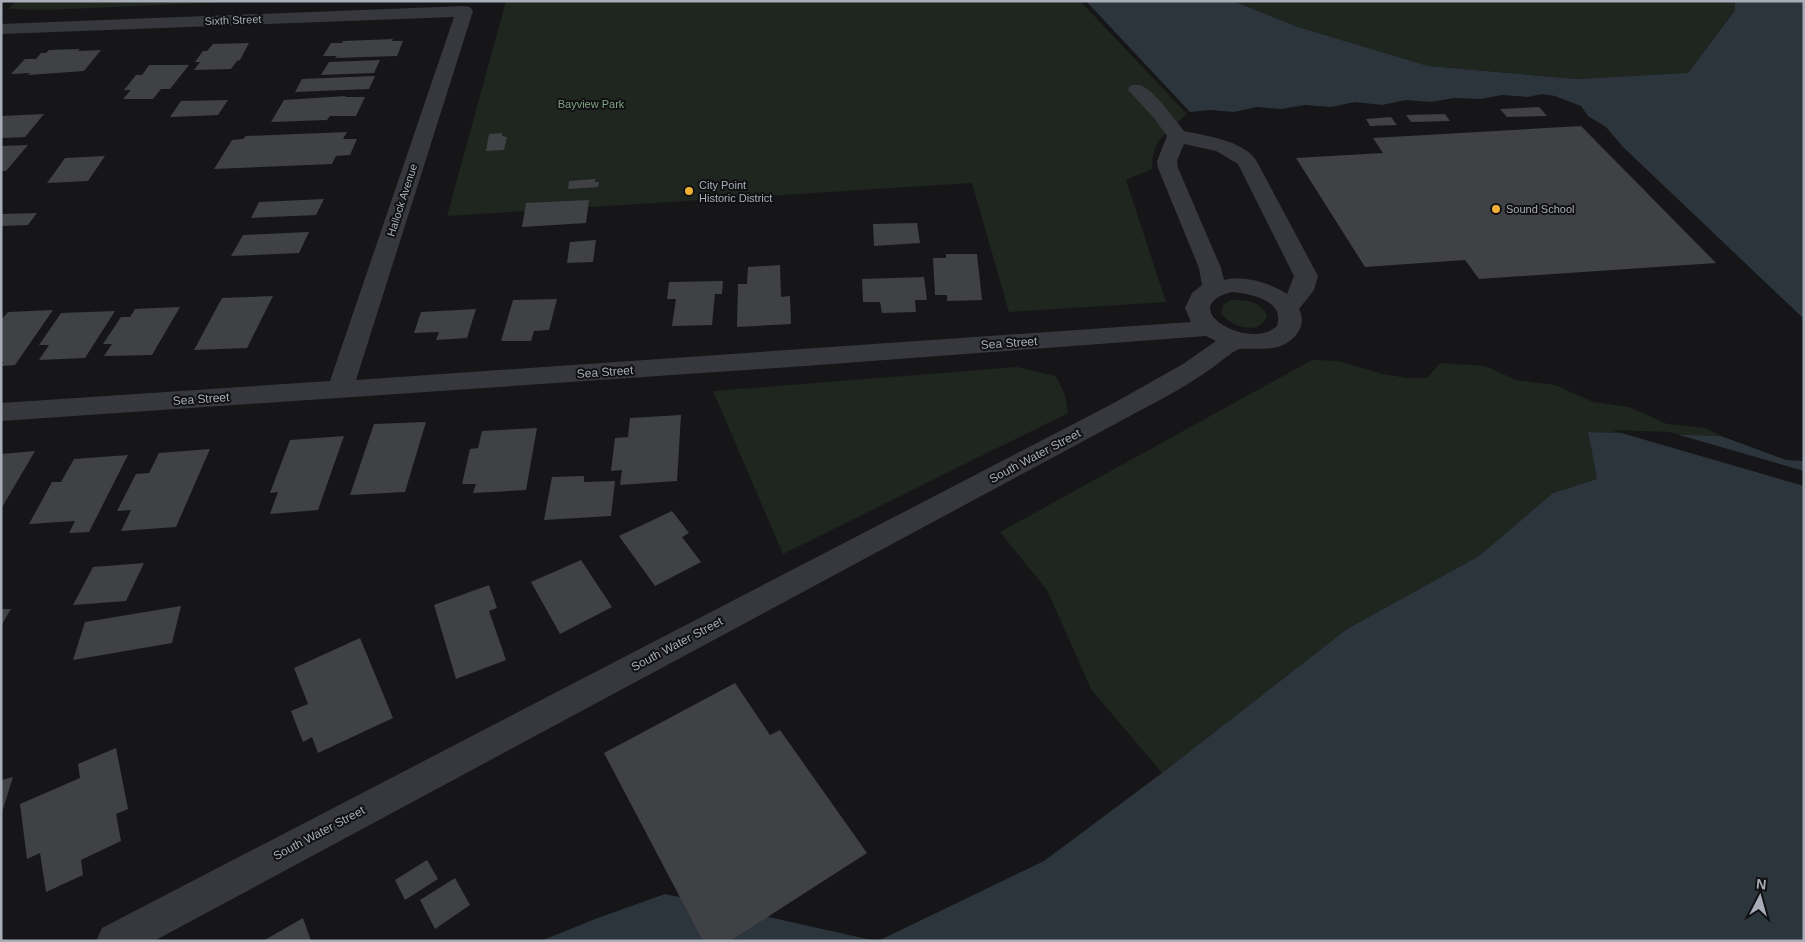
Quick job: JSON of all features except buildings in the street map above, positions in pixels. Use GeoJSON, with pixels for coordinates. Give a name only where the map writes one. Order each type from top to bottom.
{"type":"FeatureCollection","features":[{"type":"Feature","properties":{"kind":"street","name":"Sixth Street"},"geometry":{"type":"LineString","coordinates":[[1,29],[464,11]]}},
{"type":"Feature","properties":{"kind":"street","name":"Hallock Avenue"},"geometry":{"type":"LineString","coordinates":[[340,390],[464,11]]}},
{"type":"Feature","properties":{"kind":"street"},"geometry":{"type":"LineString","coordinates":[[1137,90],[1160,114],[1176,136],[1223,146],[1246,160],[1306,276],[1304,288],[1299,297],[1287,308]]}},
{"type":"Feature","properties":{"kind":"street"},"geometry":{"type":"LineString","coordinates":[[1176,136],[1167,161],[1168,168],[1210,268],[1215,289]]}},
{"type":"Feature","properties":{"kind":"street"},"geometry":{"type":"LineString","coordinates":[[1232,286],[1251,287],[1276,298],[1287,308],[1291,322],[1289,328],[1276,338],[1257,343],[1221,334],[1199,316],[1198,304],[1204,295],[1215,289],[1232,286]]}},
{"type":"Feature","properties":{"kind":"street","name":"Sea Street"},"geometry":{"type":"LineString","coordinates":[[1,412],[1221,334]]}},
{"type":"Feature","properties":{"kind":"street","name":"South Water Street"},"geometry":{"type":"LineString","coordinates":[[115,941],[1121,410],[1192,370],[1221,334]]}},
{"type":"Feature","properties":{"kind":"green space"},"geometry":{"type":"Polygon","coordinates":[[[16,1],[250,1],[45,10],[8,9],[16,1]]]}},
{"type":"Feature","properties":{"kind":"green space","name":"Bayview Park"},"geometry":{"type":"Polygon","coordinates":[[[506,1],[1080,1],[1187,114],[1158,143],[1152,169],[1126,180],[1166,302],[1009,312],[972,183],[447,216],[506,1]]]}},
{"type":"Feature","properties":{"kind":"green space"},"geometry":{"type":"Polygon","coordinates":[[[1233,1],[1735,1],[1735,9],[1688,73],[1576,79],[1428,66],[1298,27],[1233,1]]]}},
{"type":"Feature","properties":{"kind":"green space"},"geometry":{"type":"Polygon","coordinates":[[[1231,300],[1247,301],[1261,307],[1267,315],[1264,322],[1259,326],[1245,328],[1225,318],[1221,313],[1223,305],[1231,300]]]}},
{"type":"Feature","properties":{"kind":"green space"},"geometry":{"type":"Polygon","coordinates":[[[1312,360],[1338,361],[1383,374],[1407,378],[1427,378],[1440,363],[1485,366],[1516,380],[1555,385],[1593,402],[1629,407],[1667,424],[1705,428],[1721,436],[1588,432],[1597,479],[1553,493],[1479,556],[1347,629],[1162,773],[1091,689],[1047,590],[1000,532],[1312,360]]]}},
{"type":"Feature","properties":{"kind":"green space"},"geometry":{"type":"Polygon","coordinates":[[[1017,367],[1056,376],[1065,395],[1068,413],[783,554],[713,391],[1017,367]]]}},
{"type":"Feature","properties":{"kind":"shaded area"},"geometry":{"type":"Polygon","coordinates":[[[1086,1],[1233,1],[1298,27],[1428,66],[1576,79],[1688,73],[1735,10],[1735,1],[1804,1],[1804,319],[1623,147],[1606,127],[1588,116],[1581,106],[1555,96],[1542,94],[1528,97],[1502,95],[1480,99],[1454,98],[1431,102],[1406,100],[1382,105],[1355,102],[1331,107],[1305,105],[1281,109],[1257,107],[1234,112],[1210,110],[1190,112],[1086,1]]]}},
{"type":"Feature","properties":{"kind":"shaded area"},"geometry":{"type":"Polygon","coordinates":[[[1588,432],[1721,436],[1786,460],[1804,461],[1804,941],[878,941],[1044,861],[1162,773],[1347,629],[1479,556],[1553,493],[1597,479],[1588,432]]]}},
{"type":"Feature","properties":{"kind":"shaded area"},"geometry":{"type":"Polygon","coordinates":[[[665,894],[876,941],[541,941],[665,894]]]}},
{"type":"Feature","properties":{"kind":"pier"},"geometry":{"type":"Polygon","coordinates":[[[1611,430],[1669,432],[1804,471],[1804,486],[1611,430]]]}},
{"type":"Feature","properties":{"kind":"place","name":"City Point Historic District"},"geometry":{"type":"Point","coordinates":[689,191]}},
{"type":"Feature","properties":{"kind":"place","name":"Sound School"},"geometry":{"type":"Point","coordinates":[1496,209]}}]}
